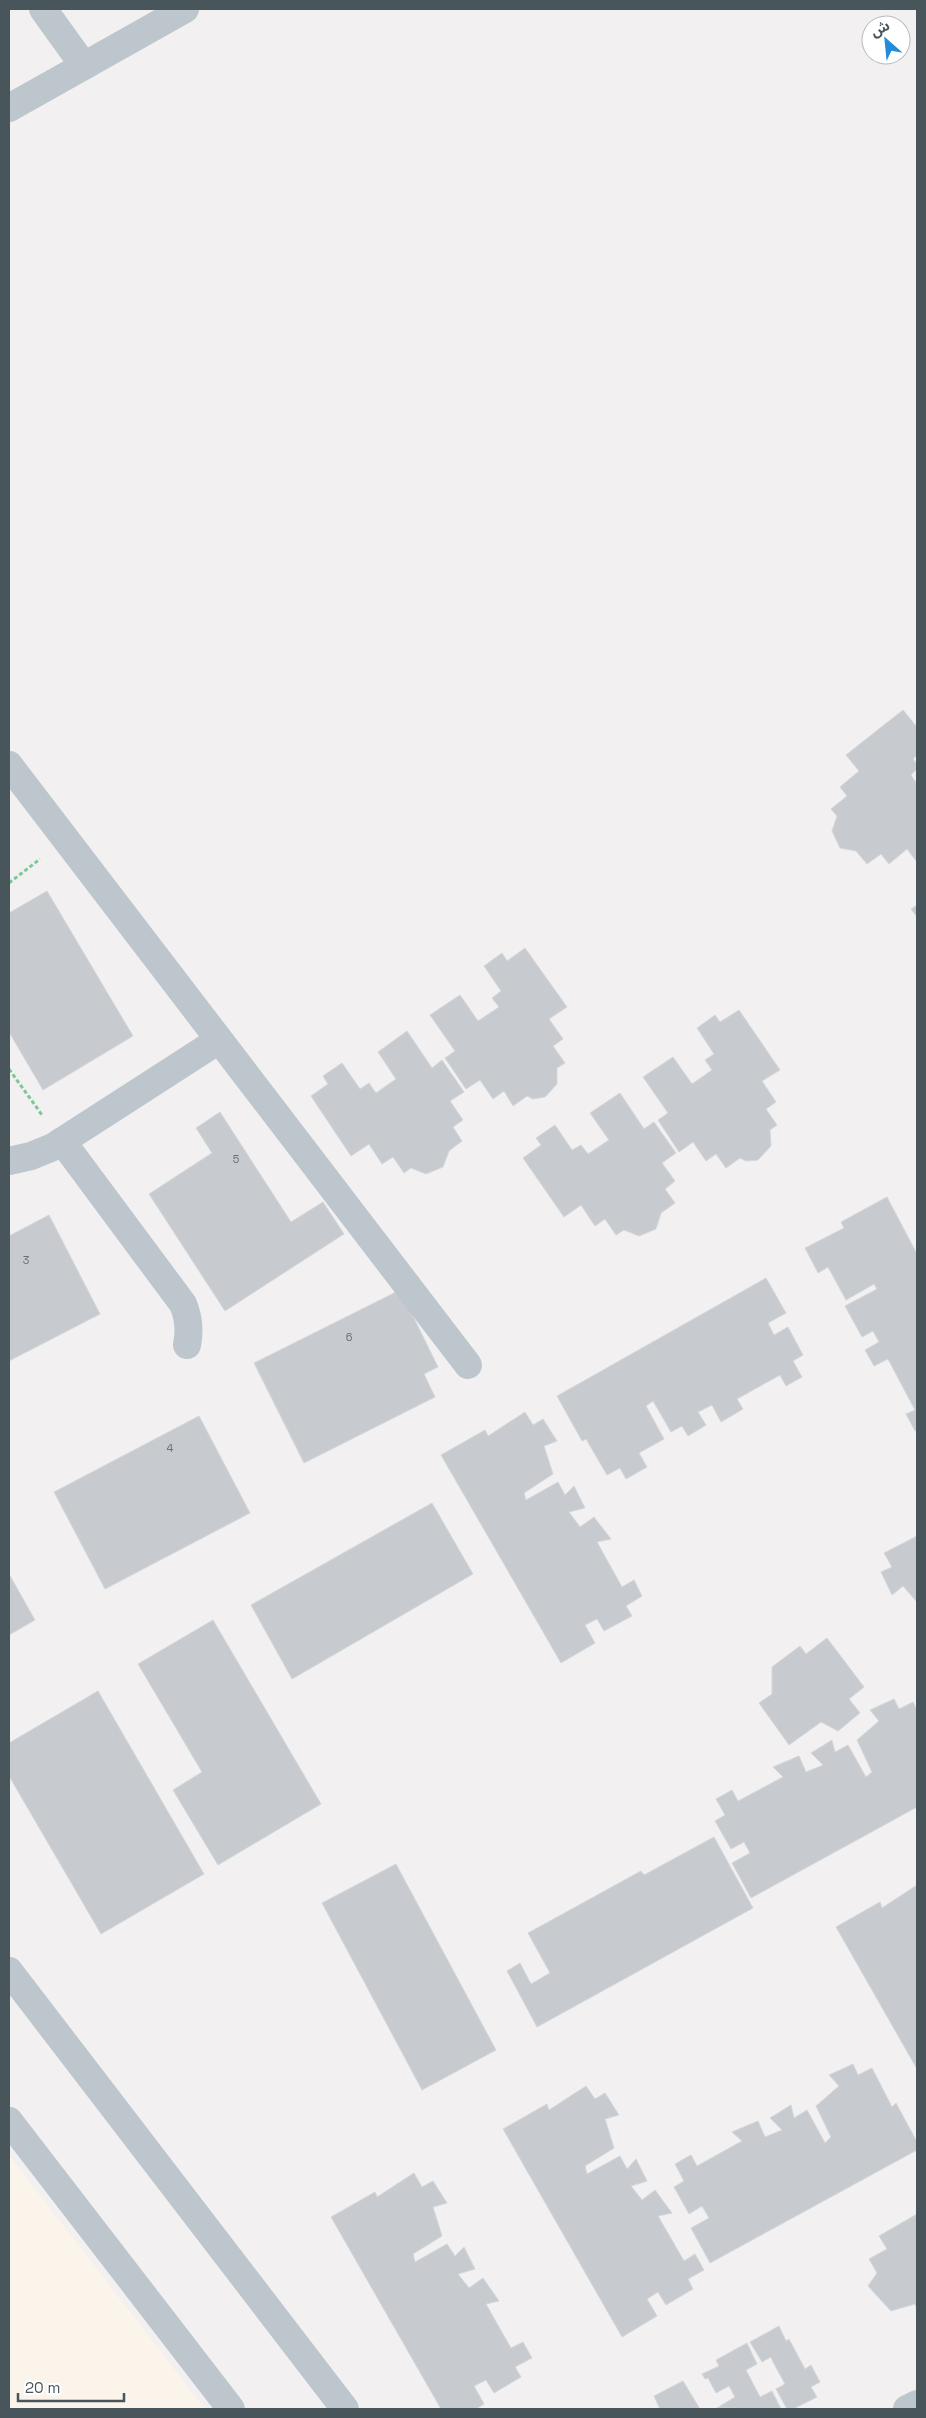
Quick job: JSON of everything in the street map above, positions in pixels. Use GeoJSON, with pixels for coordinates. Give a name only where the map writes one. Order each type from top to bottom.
{"type":"FeatureCollection","features":[{"type":"Feature","properties":{"kind":"street"},"geometry":{"type":"LineString","coordinates":[[43,9],[84,66]]}},
{"type":"Feature","properties":{"kind":"street"},"geometry":{"type":"LineString","coordinates":[[9,108],[185,9]]}},
{"type":"Feature","properties":{"kind":"street"},"geometry":{"type":"LineString","coordinates":[[9,765],[468,1365]]}},
{"type":"Feature","properties":{"kind":"street"},"geometry":{"type":"LineString","coordinates":[[9,1161],[31,1156],[62,1141],[220,1040]]}},
{"type":"Feature","properties":{"kind":"street"},"geometry":{"type":"LineString","coordinates":[[62,1141],[182,1304],[187,1314],[190,1330],[187,1345]]}},
{"type":"Feature","properties":{"kind":"street"},"geometry":{"type":"LineString","coordinates":[[9,1971],[345,2409]]}},
{"type":"Feature","properties":{"kind":"street"},"geometry":{"type":"LineString","coordinates":[[9,2121],[231,2409]]}},
{"type":"Feature","properties":{"kind":"street"},"geometry":{"type":"LineString","coordinates":[[907,2409],[917,2404]]}},
{"type":"Feature","properties":{"kind":"path"},"geometry":{"type":"LineString","coordinates":[[9,883],[66,840]]}},
{"type":"Feature","properties":{"kind":"path"},"geometry":{"type":"LineString","coordinates":[[9,1069],[62,1141]]}},
{"type":"Feature","properties":{"kind":"shaded area"},"geometry":{"type":"Polygon","coordinates":[[[9,2155],[205,2409],[9,2409],[9,2155]]]}},
{"type":"Feature","properties":{"kind":"building"},"geometry":{"type":"Polygon","coordinates":[[[903,710],[917,727],[917,755],[913,759],[917,764],[917,769],[911,775],[917,784],[917,862],[907,849],[889,864],[881,854],[867,864],[856,851],[840,848],[832,831],[837,816],[831,809],[847,796],[840,787],[859,771],[846,755],[903,710]]]}},
{"type":"Feature","properties":{"kind":"building"},"geometry":{"type":"Polygon","coordinates":[[[47,891],[133,1036],[43,1090],[9,1032],[9,913],[47,891]]]}},
{"type":"Feature","properties":{"kind":"building"},"geometry":{"type":"Polygon","coordinates":[[[917,905],[917,917],[911,909],[917,905]]]}},
{"type":"Feature","properties":{"kind":"building"},"geometry":{"type":"Polygon","coordinates":[[[525,948],[567,1007],[549,1019],[563,1039],[553,1046],[565,1063],[557,1068],[557,1084],[545,1097],[533,1099],[527,1096],[513,1106],[504,1091],[493,1099],[480,1080],[466,1089],[445,1058],[455,1051],[430,1015],[460,995],[478,1021],[499,1007],[492,998],[501,991],[484,966],[502,953],[507,961],[525,948]]]}},
{"type":"Feature","properties":{"kind":"building"},"geometry":{"type":"Polygon","coordinates":[[[739,1010],[780,1070],[762,1081],[776,1102],[766,1109],[777,1125],[770,1130],[771,1146],[758,1160],[746,1161],[740,1158],[726,1168],[716,1154],[706,1161],[693,1142],[679,1152],[658,1120],[668,1113],[643,1077],[673,1057],[692,1084],[712,1070],[705,1060],[714,1054],[697,1028],[715,1015],[720,1022],[739,1010]]]}},
{"type":"Feature","properties":{"kind":"building"},"geometry":{"type":"Polygon","coordinates":[[[407,1031],[432,1068],[442,1060],[464,1092],[450,1101],[463,1120],[453,1127],[462,1141],[449,1151],[443,1167],[426,1174],[411,1168],[404,1173],[393,1157],[382,1164],[369,1144],[351,1156],[311,1096],[328,1084],[323,1076],[342,1063],[360,1089],[369,1083],[376,1093],[396,1079],[378,1052],[407,1031]]]}},
{"type":"Feature","properties":{"kind":"building"},"geometry":{"type":"Polygon","coordinates":[[[620,1093],[644,1129],[654,1122],[676,1153],[662,1163],[675,1181],[665,1189],[675,1203],[661,1213],[656,1229],[639,1236],[624,1230],[616,1235],[605,1219],[595,1226],[581,1205],[564,1217],[523,1158],[541,1145],[536,1138],[555,1125],[572,1150],[581,1145],[588,1154],[609,1140],[590,1113],[620,1093]]]}},
{"type":"Feature","properties":{"kind":"building"},"geometry":{"type":"Polygon","coordinates":[[[220,1112],[291,1222],[323,1202],[344,1234],[225,1311],[149,1194],[212,1153],[196,1128],[220,1112]]]}},
{"type":"Feature","properties":{"kind":"building"},"geometry":{"type":"Polygon","coordinates":[[[887,1197],[917,1254],[917,1430],[915,1431],[906,1414],[915,1410],[888,1359],[874,1366],[865,1350],[879,1342],[873,1331],[862,1337],[845,1306],[877,1289],[874,1284],[846,1300],[828,1267],[818,1273],[805,1248],[844,1228],[841,1222],[887,1197]]]}},
{"type":"Feature","properties":{"kind":"building"},"geometry":{"type":"Polygon","coordinates":[[[49,1215],[100,1314],[9,1361],[9,1236],[49,1215]]]}},
{"type":"Feature","properties":{"kind":"building"},"geometry":{"type":"Polygon","coordinates":[[[766,1278],[786,1313],[768,1323],[774,1335],[788,1327],[803,1355],[793,1361],[802,1377],[786,1386],[780,1375],[737,1399],[743,1409],[721,1422],[712,1405],[698,1412],[706,1425],[688,1436],[682,1426],[671,1432],[653,1401],[646,1406],[664,1439],[639,1453],[647,1467],[626,1479],[620,1468],[607,1475],[586,1439],[582,1441],[557,1396],[766,1278]]]}},
{"type":"Feature","properties":{"kind":"building"},"geometry":{"type":"Polygon","coordinates":[[[400,1290],[438,1367],[424,1374],[435,1397],[304,1463],[254,1363],[400,1290]]]}},
{"type":"Feature","properties":{"kind":"building"},"geometry":{"type":"Polygon","coordinates":[[[525,1412],[533,1425],[543,1419],[557,1441],[544,1446],[553,1474],[524,1493],[526,1500],[558,1482],[565,1495],[574,1486],[585,1508],[569,1512],[580,1527],[594,1517],[611,1539],[597,1542],[622,1587],[634,1580],[642,1596],[626,1606],[632,1616],[604,1631],[597,1619],[585,1625],[595,1643],[561,1663],[441,1455],[485,1430],[488,1436],[525,1412]]]}},
{"type":"Feature","properties":{"kind":"building"},"geometry":{"type":"Polygon","coordinates":[[[199,1416],[250,1513],[105,1589],[54,1492],[199,1416]]]}},
{"type":"Feature","properties":{"kind":"building"},"geometry":{"type":"Polygon","coordinates":[[[432,1503],[473,1574],[292,1679],[251,1605],[432,1503]]]}},
{"type":"Feature","properties":{"kind":"building"},"geometry":{"type":"Polygon","coordinates":[[[917,1536],[917,1602],[903,1586],[892,1595],[881,1572],[892,1567],[884,1553],[917,1536]]]}},
{"type":"Feature","properties":{"kind":"building"},"geometry":{"type":"Polygon","coordinates":[[[9,1574],[35,1620],[9,1635],[9,1574]]]}},
{"type":"Feature","properties":{"kind":"building"},"geometry":{"type":"Polygon","coordinates":[[[213,1620],[321,1804],[218,1865],[173,1790],[202,1772],[138,1664],[213,1620]]]}},
{"type":"Feature","properties":{"kind":"building"},"geometry":{"type":"Polygon","coordinates":[[[827,1638],[864,1687],[849,1699],[860,1713],[838,1731],[821,1722],[789,1745],[759,1703],[772,1694],[772,1667],[800,1646],[806,1654],[827,1638]]]}},
{"type":"Feature","properties":{"kind":"building"},"geometry":{"type":"Polygon","coordinates":[[[98,1691],[204,1874],[101,1934],[9,1776],[9,1743],[98,1691]]]}},
{"type":"Feature","properties":{"kind":"building"},"geometry":{"type":"Polygon","coordinates":[[[894,1699],[899,1709],[913,1702],[917,1710],[917,1807],[751,1898],[732,1863],[750,1853],[744,1842],[731,1849],[715,1821],[725,1815],[716,1799],[732,1790],[738,1801],[783,1777],[773,1767],[799,1756],[806,1772],[823,1765],[811,1753],[832,1740],[835,1752],[848,1745],[866,1777],[872,1772],[857,1740],[879,1721],[870,1710],[894,1699]]]}},
{"type":"Feature","properties":{"kind":"building"},"geometry":{"type":"Polygon","coordinates":[[[714,1837],[753,1908],[537,2027],[507,1971],[520,1963],[531,1984],[550,1973],[528,1933],[641,1871],[644,1875],[714,1837]]]}},
{"type":"Feature","properties":{"kind":"building"},"geometry":{"type":"Polygon","coordinates":[[[396,1864],[496,2050],[422,2090],[322,1903],[396,1864]]]}},
{"type":"Feature","properties":{"kind":"building"},"geometry":{"type":"Polygon","coordinates":[[[917,1885],[917,2069],[836,1927],[880,1902],[882,1908],[917,1885]]]}},
{"type":"Feature","properties":{"kind":"building"},"geometry":{"type":"Polygon","coordinates":[[[853,2064],[858,2075],[872,2068],[892,2107],[896,2103],[917,2142],[917,2150],[710,2263],[691,2228],[709,2218],[702,2206],[689,2214],[674,2187],[684,2181],[675,2164],[691,2155],[697,2166],[742,2141],[732,2132],[758,2121],[765,2137],[782,2130],[770,2118],[791,2105],[794,2118],[807,2110],[825,2143],[831,2137],[816,2106],[839,2086],[829,2075],[853,2064]]]}},
{"type":"Feature","properties":{"kind":"building"},"geometry":{"type":"Polygon","coordinates":[[[586,2086],[595,2099],[605,2093],[619,2115],[605,2119],[614,2148],[585,2166],[587,2174],[620,2156],[627,2169],[636,2159],[647,2181],[631,2186],[642,2200],[655,2190],[672,2213],[658,2216],[684,2261],[695,2254],[704,2270],[688,2279],[693,2289],[666,2305],[658,2292],[647,2299],[657,2316],[622,2337],[503,2129],[547,2104],[549,2110],[586,2086]]]}},
{"type":"Feature","properties":{"kind":"building"},"geometry":{"type":"Polygon","coordinates":[[[414,2173],[422,2187],[433,2181],[447,2203],[433,2207],[442,2236],[413,2254],[415,2262],[447,2244],[455,2256],[464,2247],[475,2269],[458,2274],[469,2288],[483,2278],[499,2301],[486,2304],[511,2348],[523,2342],[532,2358],[515,2367],[521,2377],[494,2393],[486,2380],[474,2386],[484,2404],[476,2409],[441,2409],[331,2217],[375,2192],[377,2197],[414,2173]]]}},
{"type":"Feature","properties":{"kind":"building"},"geometry":{"type":"Polygon","coordinates":[[[917,2214],[917,2309],[915,2304],[891,2311],[868,2286],[877,2273],[869,2259],[887,2249],[879,2236],[917,2214]]]}},
{"type":"Feature","properties":{"kind":"building"},"geometry":{"type":"Polygon","coordinates":[[[779,2326],[786,2341],[789,2339],[805,2369],[811,2365],[820,2382],[811,2387],[817,2397],[793,2409],[787,2409],[776,2389],[785,2384],[771,2357],[762,2362],[750,2342],[779,2326]]]}},
{"type":"Feature","properties":{"kind":"building"},"geometry":{"type":"Polygon","coordinates":[[[747,2343],[757,2364],[746,2370],[760,2397],[772,2391],[781,2409],[717,2408],[735,2397],[729,2386],[716,2393],[708,2378],[705,2379],[702,2374],[719,2366],[716,2360],[747,2343]]]}},
{"type":"Feature","properties":{"kind":"building"},"geometry":{"type":"Polygon","coordinates":[[[683,2381],[700,2409],[660,2409],[654,2396],[683,2381]]]}}]}
